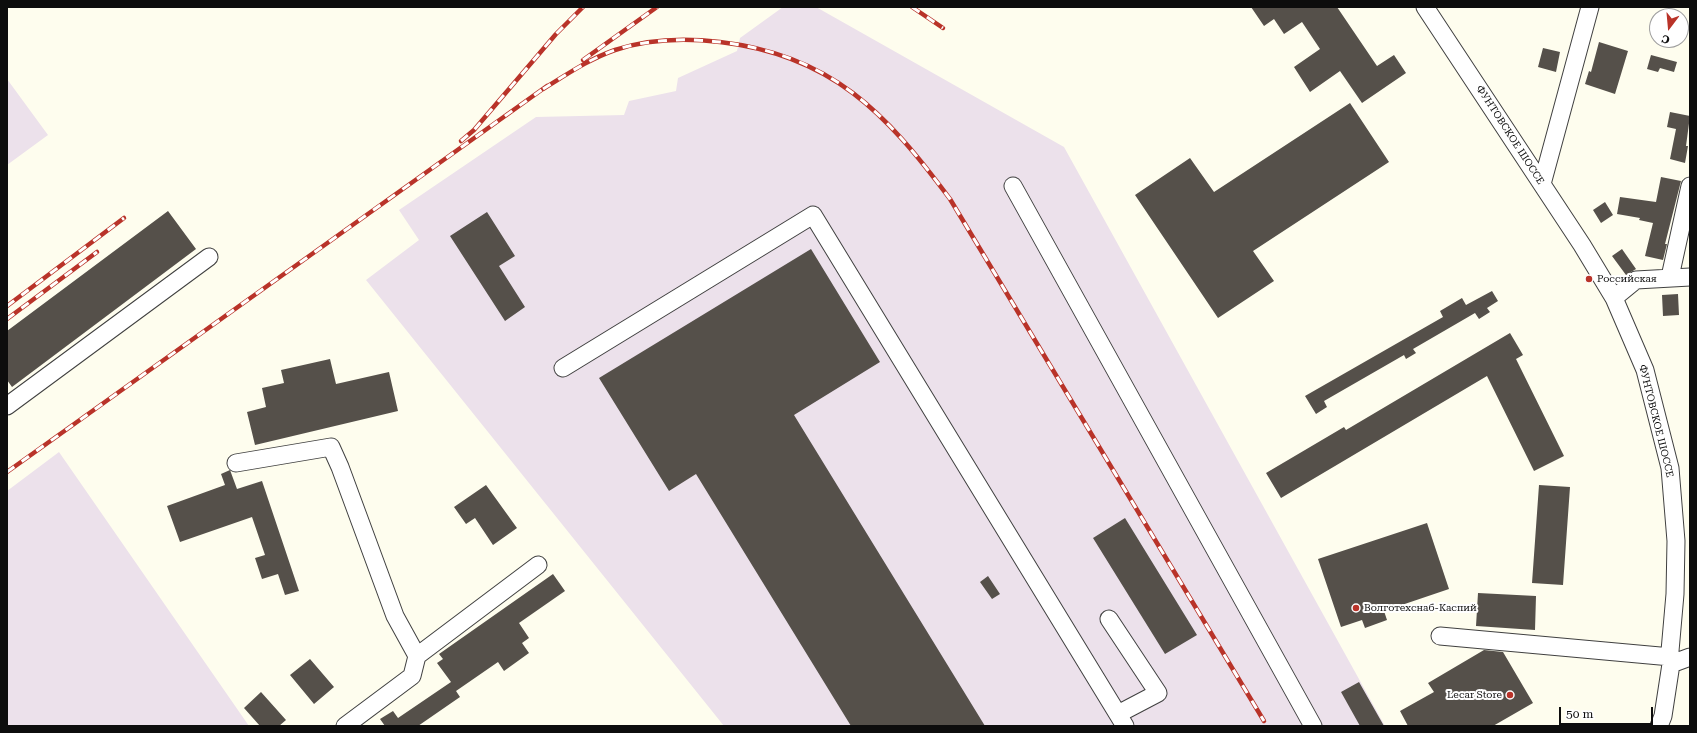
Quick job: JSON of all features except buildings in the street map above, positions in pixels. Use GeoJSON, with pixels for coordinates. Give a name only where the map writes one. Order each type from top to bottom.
{"type":"FeatureCollection","features":[{"type":"Feature","properties":{"kind":"street","name":"ФУНТОВСКОЕ ШОССЕ"},"geometry":{"type":"LineString","coordinates":[[1425,7],[1542,184],[1614,298],[1645,370],[1670,468],[1676,542],[1675,594],[1670,651],[1671,660],[1663,716],[1659,726]]}},
{"type":"Feature","properties":{"kind":"street"},"geometry":{"type":"LineString","coordinates":[[1542,184],[1590,7]]}},
{"type":"Feature","properties":{"kind":"street"},"geometry":{"type":"LineString","coordinates":[[1013,186],[1312,726]]}},
{"type":"Feature","properties":{"kind":"street"},"geometry":{"type":"LineString","coordinates":[[1670,277],[1690,186]]}},
{"type":"Feature","properties":{"kind":"street"},"geometry":{"type":"LineString","coordinates":[[563,368],[812,215],[1121,720],[1158,693],[1109,619]]}},
{"type":"Feature","properties":{"kind":"street"},"geometry":{"type":"LineString","coordinates":[[7,406],[209,257]]}},
{"type":"Feature","properties":{"kind":"street"},"geometry":{"type":"LineString","coordinates":[[1614,298],[1636,280],[1690,277]]}},
{"type":"Feature","properties":{"kind":"street"},"geometry":{"type":"LineString","coordinates":[[236,463],[331,447],[340,467],[395,616],[417,656]]}},
{"type":"Feature","properties":{"kind":"street"},"geometry":{"type":"LineString","coordinates":[[345,726],[412,676],[417,656],[538,565]]}},
{"type":"Feature","properties":{"kind":"street"},"geometry":{"type":"LineString","coordinates":[[1440,636],[1671,660],[1690,657]]}},
{"type":"Feature","properties":{"kind":"shaded area"},"geometry":{"type":"Polygon","coordinates":[[[783,7],[816,7],[1064,147],[1385,726],[724,726],[366,280],[419,240],[399,210],[536,117],[624,115],[629,101],[676,91],[678,78],[737,51],[740,38],[783,7]]]}},
{"type":"Feature","properties":{"kind":"shaded area"},"geometry":{"type":"Polygon","coordinates":[[[7,79],[48,135],[7,165],[7,79]]]}},
{"type":"Feature","properties":{"kind":"shaded area"},"geometry":{"type":"Polygon","coordinates":[[[59,452],[249,726],[7,726],[7,491],[59,452]]]}},
{"type":"Feature","properties":{"kind":"railway"},"geometry":{"type":"LineString","coordinates":[[461,141],[474,130],[556,34],[583,7]]}},
{"type":"Feature","properties":{"kind":"railway"},"geometry":{"type":"LineString","coordinates":[[583,60],[657,7]]}},
{"type":"Feature","properties":{"kind":"railway"},"geometry":{"type":"LineString","coordinates":[[912,7],[943,28]]}},
{"type":"Feature","properties":{"kind":"railway"},"geometry":{"type":"LineString","coordinates":[[543,89],[587,63],[605,54],[628,46],[667,40],[720,42],[759,49],[794,60],[825,75],[853,93],[879,115],[903,140],[950,199],[1264,721]]}},
{"type":"Feature","properties":{"kind":"railway"},"geometry":{"type":"LineString","coordinates":[[7,472],[547,86]]}},
{"type":"Feature","properties":{"kind":"railway"},"geometry":{"type":"LineString","coordinates":[[7,306],[124,218]]}},
{"type":"Feature","properties":{"kind":"railway"},"geometry":{"type":"LineString","coordinates":[[7,319],[97,252]]}},
{"type":"Feature","properties":{"kind":"place","name":"Российская"},"geometry":{"type":"Point","coordinates":[1589,279]}},
{"type":"Feature","properties":{"kind":"place","name":"Волготехснаб-Каспий"},"geometry":{"type":"Point","coordinates":[1356,608]}},
{"type":"Feature","properties":{"kind":"place","name":"Lecar Store"},"geometry":{"type":"Point","coordinates":[1510,695]}}]}
